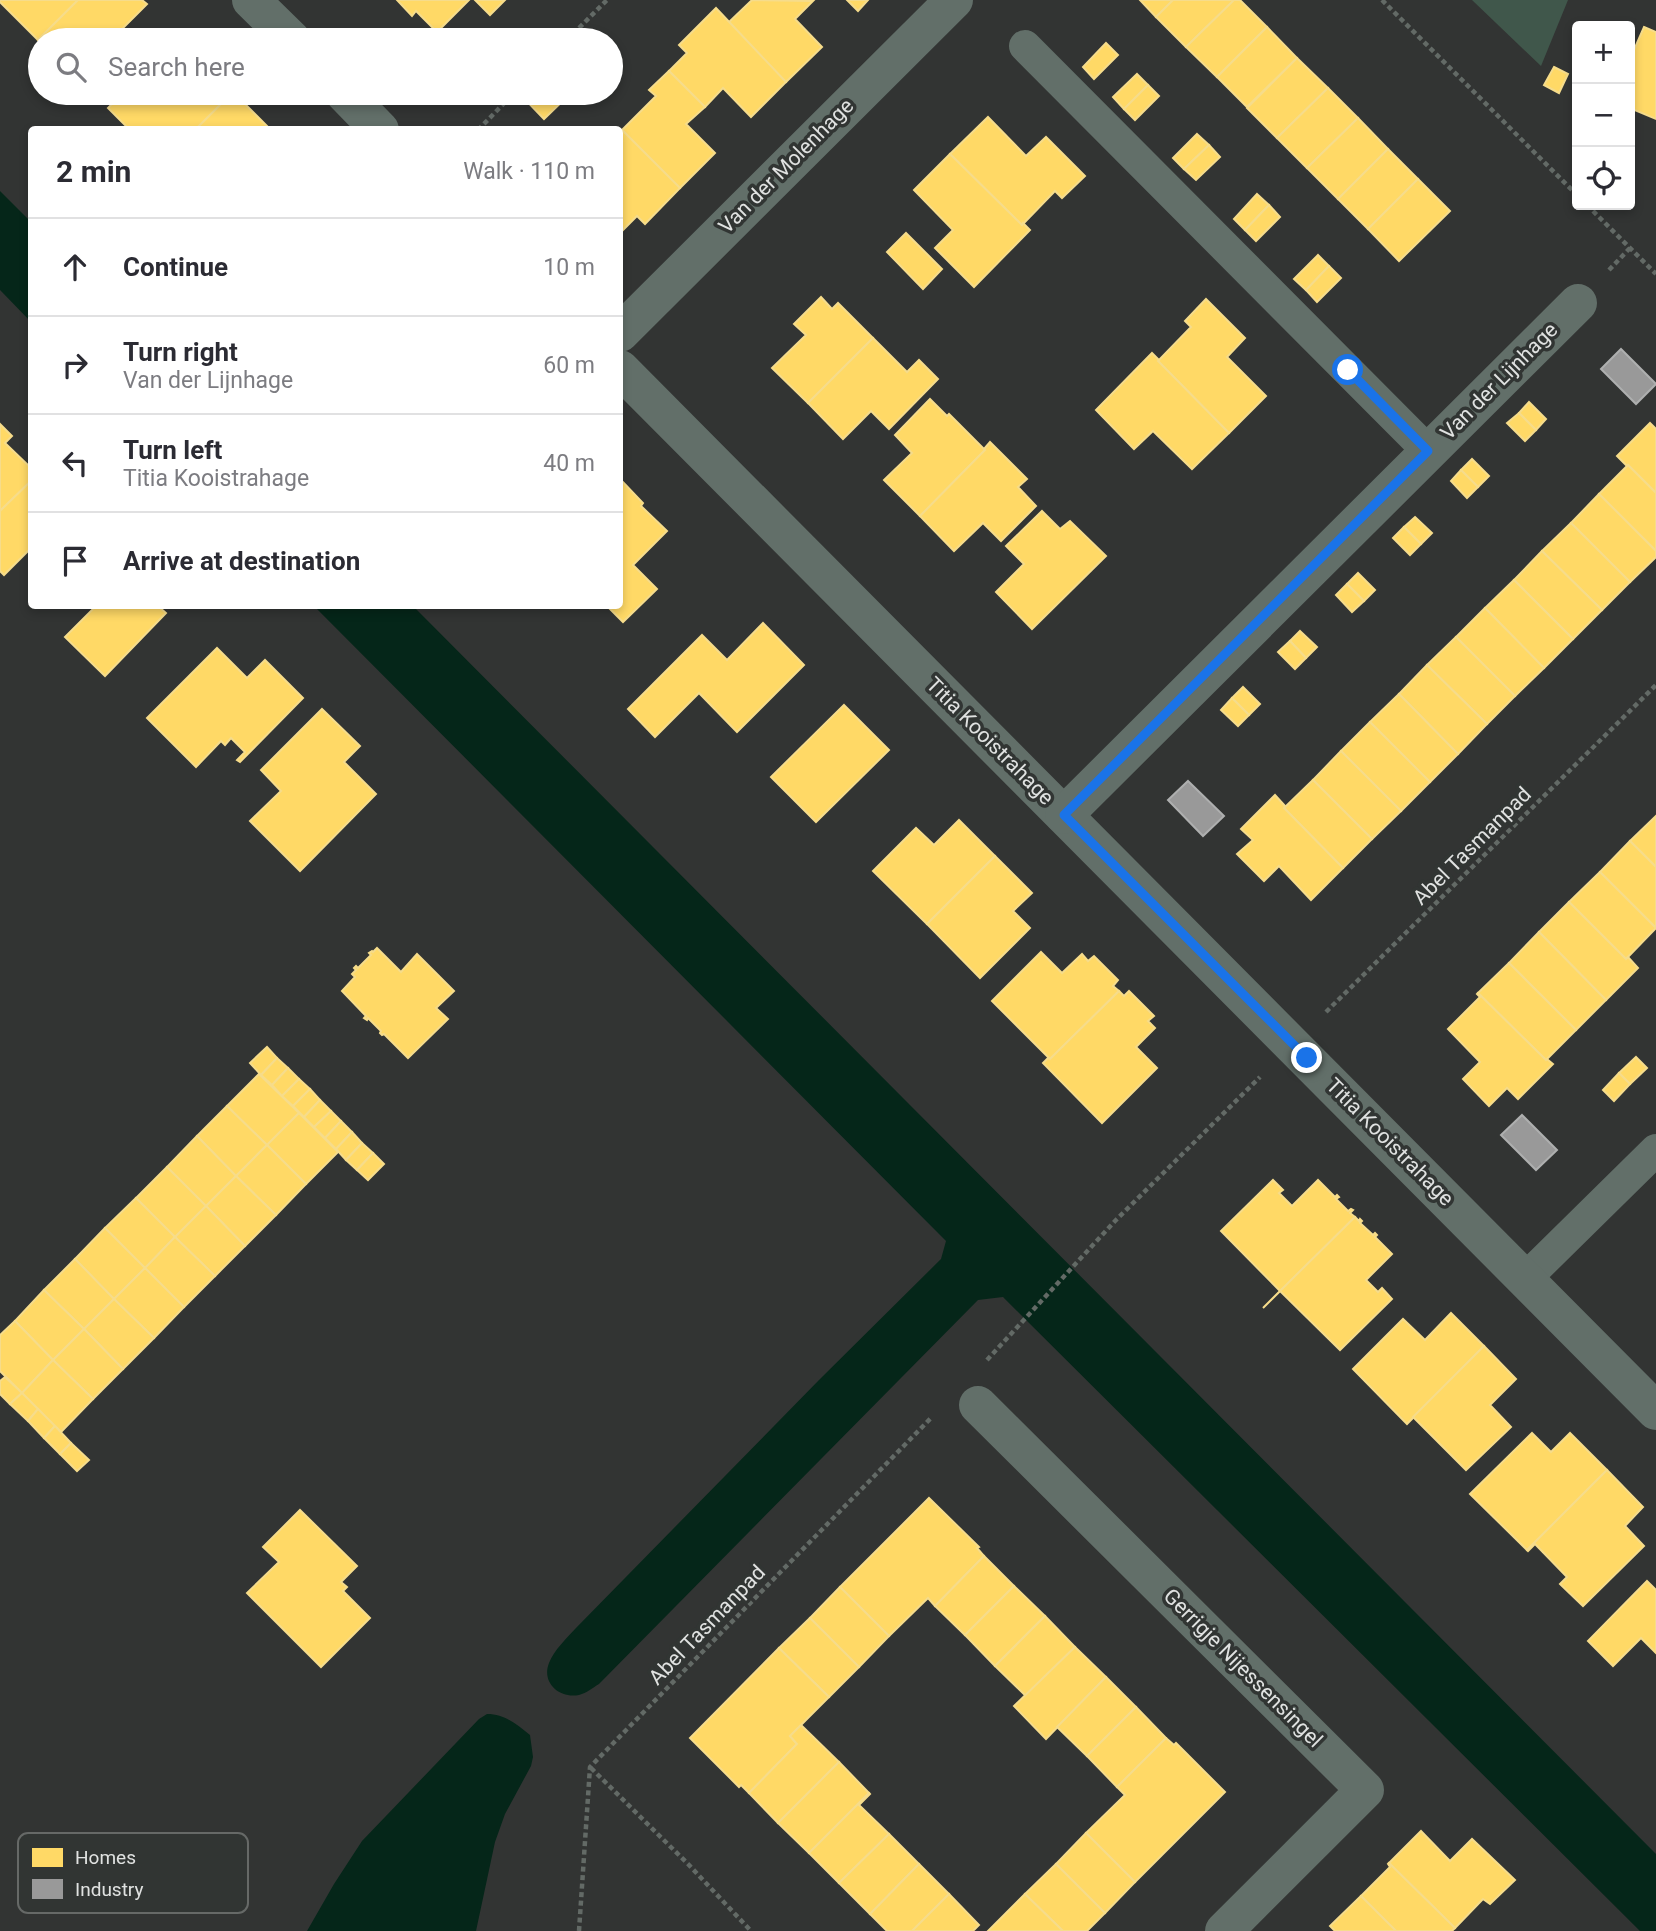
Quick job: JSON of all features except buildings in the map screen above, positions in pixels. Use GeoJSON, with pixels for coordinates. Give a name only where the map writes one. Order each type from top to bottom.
{"type":"FeatureCollection","features":[{"type":"Feature","properties":{"kind":"street"},"geometry":{"type":"LineString","coordinates":[[251,0],[280,28]]}},
{"type":"Feature","properties":{"kind":"street","name":"Van der Molenhage"},"geometry":{"type":"LineString","coordinates":[[623,330],[954,0]]}},
{"type":"Feature","properties":{"kind":"street"},"geometry":{"type":"LineString","coordinates":[[356,105],[376,126]]}},
{"type":"Feature","properties":{"kind":"street","name":"Van der Lijnhage"},"geometry":{"type":"LineString","coordinates":[[1064,815],[1578,303]]}},
{"type":"Feature","properties":{"kind":"street","name":"Titia Kooistrahage"},"geometry":{"type":"LineString","coordinates":[[623,372],[1656,1410]]}},
{"type":"Feature","properties":{"kind":"street","name":"Gerrigje Nijessensingel"},"geometry":{"type":"LineString","coordinates":[[959,1406],[1365,1790],[1224,1931]]}},
{"type":"Feature","properties":{"kind":"lane"},"geometry":{"type":"LineString","coordinates":[[1025,46],[1428,451]]}},
{"type":"Feature","properties":{"kind":"lane"},"geometry":{"type":"LineString","coordinates":[[1526,1278],[1656,1150]]}},
{"type":"Feature","properties":{"kind":"path"},"geometry":{"type":"LineString","coordinates":[[579,28],[607,0]]}},
{"type":"Feature","properties":{"kind":"path"},"geometry":{"type":"LineString","coordinates":[[1382,0],[1572,190]]}},
{"type":"Feature","properties":{"kind":"path"},"geometry":{"type":"LineString","coordinates":[[482,126],[502,105]]}},
{"type":"Feature","properties":{"kind":"path"},"geometry":{"type":"LineString","coordinates":[[1592,210],[1656,274]]}},
{"type":"Feature","properties":{"kind":"path","name":"Abel Tasmanpad"},"geometry":{"type":"LineString","coordinates":[[1324,1014],[1656,685]]}},
{"type":"Feature","properties":{"kind":"path"},"geometry":{"type":"LineString","coordinates":[[1012,1334],[1115,1221],[1265,1072]]}},
{"type":"Feature","properties":{"kind":"path","name":"Abel Tasmanpad"},"geometry":{"type":"LineString","coordinates":[[590,1767],[959,1406]]}},
{"type":"Feature","properties":{"kind":"path"},"geometry":{"type":"LineString","coordinates":[[579,1931],[590,1767]]}},
{"type":"Feature","properties":{"kind":"path"},"geometry":{"type":"LineString","coordinates":[[590,1767],[751,1931]]}},
{"type":"Feature","properties":{"kind":"shaded area"},"geometry":{"type":"Polygon","coordinates":[[[1472,0],[1568,0],[1541,66],[1472,0]]]}},
{"type":"Feature","properties":{"kind":"shaded area"},"geometry":{"type":"Polygon","coordinates":[[[0,191],[28,219],[28,319],[0,290],[0,191]]]}},
{"type":"Feature","properties":{"kind":"shaded area"},"geometry":{"type":"Polygon","coordinates":[[[317,609],[416,609],[1656,1854],[1656,1931],[1640,1931],[1003,1297],[978,1300],[599,1684],[587,1692],[572,1696],[554,1688],[547,1670],[551,1658],[561,1644],[941,1259],[946,1241],[317,609]]]}},
{"type":"Feature","properties":{"kind":"shaded area"},"geometry":{"type":"Polygon","coordinates":[[[487,1714],[505,1718],[530,1735],[533,1757],[531,1766],[505,1814],[495,1842],[476,1931],[307,1931],[362,1841],[479,1719],[487,1714]]]}},
{"type":"Feature","properties":{"kind":"route"},"geometry":{"type":"LineString","coordinates":[[1307,1058],[1064,815],[1428,451],[1348,370]]}}]}
